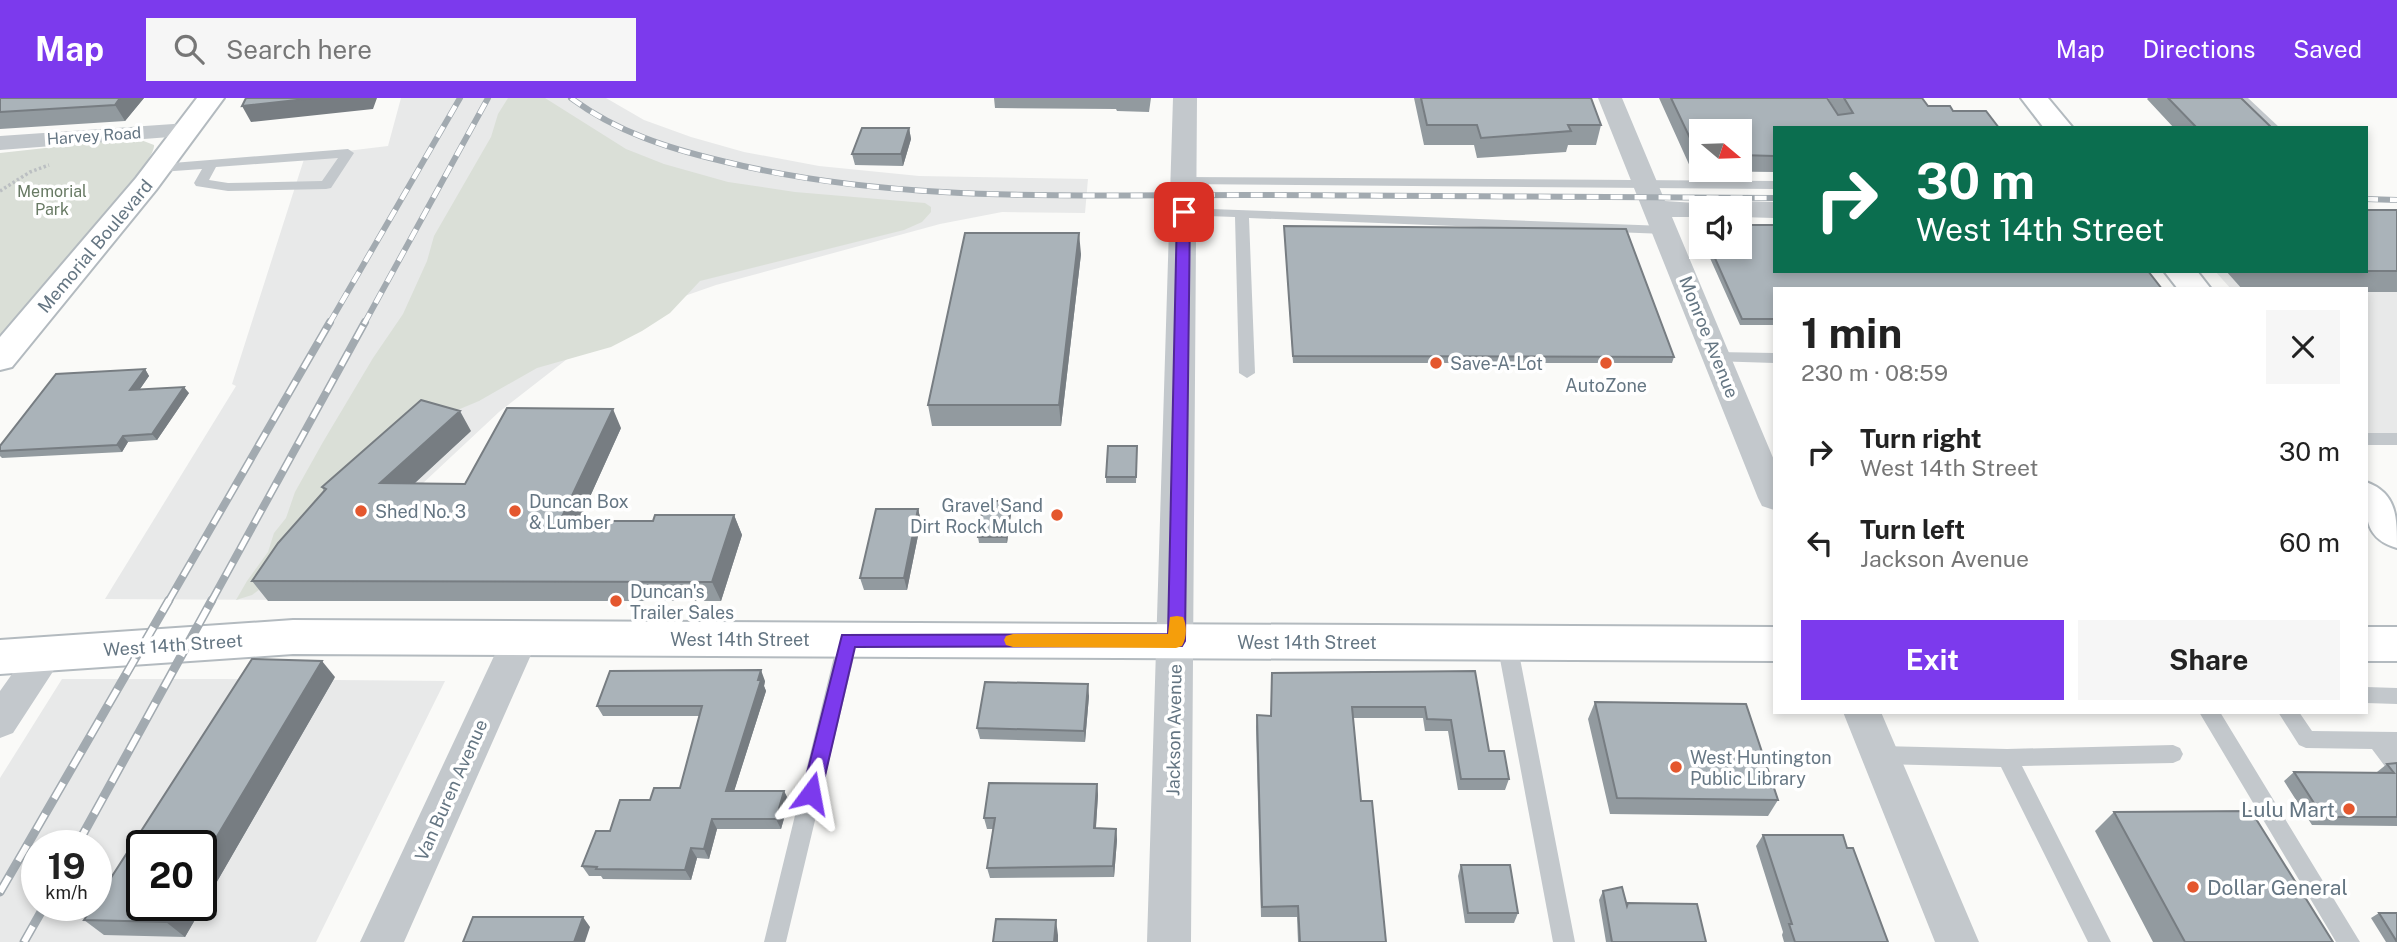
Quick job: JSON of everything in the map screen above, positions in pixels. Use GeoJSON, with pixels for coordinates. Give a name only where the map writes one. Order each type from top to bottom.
{"type":"FeatureCollection","features":[{"type":"Feature","properties":{"kind":"street","name":"Memorial Boulevard"},"geometry":{"type":"LineString","coordinates":[[0,359],[160,168],[211,98]]}},
{"type":"Feature","properties":{"kind":"street","name":"Jackson Avenue"},"geometry":{"type":"LineString","coordinates":[[1169,942],[1185,98]]}},
{"type":"Feature","properties":{"kind":"street","name":"Monroe Avenue"},"geometry":{"type":"LineString","coordinates":[[1610,98],[1773,496]]}},
{"type":"Feature","properties":{"kind":"street"},"geometry":{"type":"LineString","coordinates":[[2034,98],[2057,126]]}},
{"type":"Feature","properties":{"kind":"street","name":"Harvey Road"},"geometry":{"type":"LineString","coordinates":[[0,143],[187,130]]}},
{"type":"Feature","properties":{"kind":"street"},"geometry":{"type":"LineString","coordinates":[[1656,208],[1689,209]]}},
{"type":"Feature","properties":{"kind":"street"},"geometry":{"type":"LineString","coordinates":[[1752,209],[1773,210]]}},
{"type":"Feature","properties":{"kind":"street"},"geometry":{"type":"LineString","coordinates":[[2182,273],[2193,287]]}},
{"type":"Feature","properties":{"kind":"street"},"geometry":{"type":"LineString","coordinates":[[2368,498],[2397,534]]}},
{"type":"Feature","properties":{"kind":"street","name":"West 14th Street"},"geometry":{"type":"LineString","coordinates":[[0,657],[293,637],[1773,644]]}},
{"type":"Feature","properties":{"kind":"street","name":"Van Buren Avenue"},"geometry":{"type":"LineString","coordinates":[[382,942],[520,639]]}},
{"type":"Feature","properties":{"kind":"street"},"geometry":{"type":"LineString","coordinates":[[0,722],[47,653]]}},
{"type":"Feature","properties":{"kind":"street"},"geometry":{"type":"LineString","coordinates":[[1863,714],[1957,942]]}},
{"type":"Feature","properties":{"kind":"lane"},"geometry":{"type":"LineString","coordinates":[[2241,98],[2272,126]]}},
{"type":"Feature","properties":{"kind":"lane"},"geometry":{"type":"LineString","coordinates":[[160,168],[212,163],[348,153],[326,185],[228,187],[201,183],[212,163]]}},
{"type":"Feature","properties":{"kind":"lane"},"geometry":{"type":"LineString","coordinates":[[1184,197],[1242,213],[1656,208],[1773,185]]}},
{"type":"Feature","properties":{"kind":"lane"},"geometry":{"type":"LineString","coordinates":[[1184,197],[1656,208]]}},
{"type":"Feature","properties":{"kind":"lane"},"geometry":{"type":"LineString","coordinates":[[1242,213],[1247,373]]}},
{"type":"Feature","properties":{"kind":"lane"},"geometry":{"type":"LineString","coordinates":[[1717,357],[1773,358]]}},
{"type":"Feature","properties":{"kind":"lane"},"geometry":{"type":"LineString","coordinates":[[2368,439],[2397,439]]}},
{"type":"Feature","properties":{"kind":"lane"},"geometry":{"type":"LineString","coordinates":[[775,942],[848,640]]}},
{"type":"Feature","properties":{"kind":"lane"},"geometry":{"type":"LineString","coordinates":[[1507,643],[1564,942]]}},
{"type":"Feature","properties":{"kind":"lane"},"geometry":{"type":"LineString","coordinates":[[2368,695],[2397,696]]}},
{"type":"Feature","properties":{"kind":"lane"},"geometry":{"type":"LineString","coordinates":[[2210,714],[2349,942]]}},
{"type":"Feature","properties":{"kind":"lane"},"geometry":{"type":"LineString","coordinates":[[2289,714],[2306,739],[2388,741],[2397,767]]}},
{"type":"Feature","properties":{"kind":"lane"},"geometry":{"type":"LineString","coordinates":[[1880,755],[2007,758],[2173,754]]}},
{"type":"Feature","properties":{"kind":"lane"},"geometry":{"type":"LineString","coordinates":[[2007,758],[2100,942]]}},
{"type":"Feature","properties":{"kind":"path"},"geometry":{"type":"LineString","coordinates":[[0,191],[30,172],[53,164]]}},
{"type":"Feature","properties":{"kind":"shaded area"},"geometry":{"type":"Polygon","coordinates":[[[401,98],[606,98],[644,120],[691,137],[744,152],[819,166],[919,176],[1088,179],[1085,213],[1002,212],[940,224],[716,285],[656,306],[571,356],[499,412],[390,514],[315,600],[105,599],[236,386],[232,384],[305,156],[388,146],[401,98]]]}},
{"type":"Feature","properties":{"kind":"shaded area"},"geometry":{"type":"Polygon","coordinates":[[[2397,228],[2397,434],[2368,434],[2368,287],[2229,287],[2217,273],[2368,273],[2368,268],[2397,228]]]}},
{"type":"Feature","properties":{"kind":"shaded area"},"geometry":{"type":"Polygon","coordinates":[[[62,679],[445,681],[316,942],[0,942],[0,778],[62,679]]]}},
{"type":"Feature","properties":{"kind":"green space"},"geometry":{"type":"Polygon","coordinates":[[[508,98],[545,98],[626,149],[664,164],[728,182],[795,192],[925,203],[931,207],[931,212],[922,222],[904,230],[700,281],[670,313],[642,331],[611,347],[537,368],[479,401],[455,411],[263,587],[252,595],[236,600],[268,552],[274,533],[286,518],[295,492],[323,442],[373,358],[403,314],[427,261],[434,236],[491,137],[498,114],[508,98]]]}},
{"type":"Feature","properties":{"kind":"green space","name":"Memorial Park"},"geometry":{"type":"Polygon","coordinates":[[[118,140],[141,140],[154,145],[149,158],[112,209],[0,340],[0,153],[118,140]]]}},
{"type":"Feature","properties":{"kind":"building"},"geometry":{"type":"Polygon","coordinates":[[[0,98],[120,98],[115,105],[0,112],[0,98]]]}},
{"type":"Feature","properties":{"kind":"building"},"geometry":{"type":"Polygon","coordinates":[[[246,98],[315,98],[242,106],[246,98]]]}},
{"type":"Feature","properties":{"kind":"building"},"geometry":{"type":"Polygon","coordinates":[[[1421,98],[1591,98],[1601,125],[1568,125],[1571,131],[1481,138],[1477,125],[1427,125],[1421,98]]]}},
{"type":"Feature","properties":{"kind":"building"},"geometry":{"type":"Polygon","coordinates":[[[1671,98],[1827,98],[1838,115],[1853,113],[1844,98],[1922,98],[1928,106],[1950,106],[1953,111],[1986,111],[1997,126],[1773,126],[1773,156],[1752,155],[1752,119],[1689,119],[1689,136],[1671,98]]]}},
{"type":"Feature","properties":{"kind":"building"},"geometry":{"type":"Polygon","coordinates":[[[2168,98],[2241,98],[2270,126],[2195,126],[2168,98]]]}},
{"type":"Feature","properties":{"kind":"building"},"geometry":{"type":"Polygon","coordinates":[[[862,128],[909,128],[901,154],[852,154],[862,128]]]}},
{"type":"Feature","properties":{"kind":"building"},"geometry":{"type":"Polygon","coordinates":[[[2368,210],[2397,210],[2397,271],[2368,271],[2368,210]]]}},
{"type":"Feature","properties":{"kind":"building"},"geometry":{"type":"Polygon","coordinates":[[[1752,225],[1773,225],[1773,273],[2150,273],[2160,287],[1773,287],[1773,319],[1742,319],[1715,259],[1752,259],[1752,225]]]}},
{"type":"Feature","properties":{"kind":"building"},"geometry":{"type":"Polygon","coordinates":[[[1284,226],[1626,229],[1674,357],[1293,356],[1284,226]]]}},
{"type":"Feature","properties":{"kind":"building"},"geometry":{"type":"Polygon","coordinates":[[[965,233],[1079,233],[1059,405],[928,405],[965,233]]]}},
{"type":"Feature","properties":{"kind":"building"},"geometry":{"type":"Polygon","coordinates":[[[145,369],[130,390],[184,387],[152,434],[123,436],[117,445],[0,451],[0,446],[56,374],[145,369]]]}},
{"type":"Feature","properties":{"kind":"building"},"geometry":{"type":"Polygon","coordinates":[[[421,400],[460,411],[380,483],[465,484],[507,408],[613,409],[560,521],[653,521],[655,515],[734,515],[712,582],[252,581],[278,543],[326,489],[322,487],[421,400]]]}},
{"type":"Feature","properties":{"kind":"building"},"geometry":{"type":"Polygon","coordinates":[[[1108,446],[1137,446],[1136,477],[1106,477],[1108,446]]]}},
{"type":"Feature","properties":{"kind":"building"},"geometry":{"type":"Polygon","coordinates":[[[984,501],[1011,501],[1006,537],[978,537],[984,501]]]}},
{"type":"Feature","properties":{"kind":"building"},"geometry":{"type":"Polygon","coordinates":[[[876,509],[918,509],[904,578],[860,578],[876,509]]]}},
{"type":"Feature","properties":{"kind":"building"},"geometry":{"type":"Polygon","coordinates":[[[252,659],[322,661],[217,836],[217,830],[142,830],[252,659]]]}},
{"type":"Feature","properties":{"kind":"building"},"geometry":{"type":"Polygon","coordinates":[[[761,670],[758,680],[761,680],[726,791],[784,791],[776,819],[712,819],[704,849],[691,848],[685,870],[596,869],[597,867],[582,866],[596,831],[610,831],[620,800],[650,800],[654,788],[680,788],[702,706],[597,706],[610,671],[761,670]]]}},
{"type":"Feature","properties":{"kind":"building"},"geometry":{"type":"Polygon","coordinates":[[[1475,671],[1489,751],[1504,751],[1509,779],[1461,779],[1451,720],[1427,719],[1425,707],[1352,707],[1361,801],[1372,801],[1386,942],[1300,942],[1298,906],[1262,907],[1257,715],[1271,716],[1272,673],[1475,671]]]}},
{"type":"Feature","properties":{"kind":"building"},"geometry":{"type":"Polygon","coordinates":[[[985,682],[1088,684],[1084,731],[977,728],[985,682]]]}},
{"type":"Feature","properties":{"kind":"building","name":"West Huntington Public Library"},"geometry":{"type":"Polygon","coordinates":[[[1595,702],[1746,704],[1778,800],[1617,798],[1595,702]]]}},
{"type":"Feature","properties":{"kind":"building","name":"Lulu Mart"},"geometry":{"type":"Polygon","coordinates":[[[2397,763],[2397,817],[2323,817],[2294,772],[2394,773],[2387,764],[2397,763]]]}},
{"type":"Feature","properties":{"kind":"building"},"geometry":{"type":"Polygon","coordinates":[[[989,783],[1097,784],[1094,828],[1116,829],[1113,866],[987,868],[995,818],[984,818],[989,783]]]}},
{"type":"Feature","properties":{"kind":"building","name":"Dollar General"},"geometry":{"type":"Polygon","coordinates":[[[2251,811],[2333,942],[2185,942],[2114,812],[2251,811]]]}},
{"type":"Feature","properties":{"kind":"building"},"geometry":{"type":"Polygon","coordinates":[[[1763,835],[1843,835],[1847,848],[1853,848],[1888,942],[1795,942],[1789,924],[1792,924],[1763,835]]]}},
{"type":"Feature","properties":{"kind":"building"},"geometry":{"type":"Polygon","coordinates":[[[126,854],[126,921],[166,922],[112,921],[112,876],[126,854]]]}},
{"type":"Feature","properties":{"kind":"building"},"geometry":{"type":"Polygon","coordinates":[[[1461,865],[1510,865],[1518,913],[1468,913],[1461,865]]]}},
{"type":"Feature","properties":{"kind":"building"},"geometry":{"type":"Polygon","coordinates":[[[1622,887],[1627,906],[1628,903],[1697,904],[1706,942],[1612,942],[1603,891],[1622,887]]]}},
{"type":"Feature","properties":{"kind":"building"},"geometry":{"type":"Polygon","coordinates":[[[2379,913],[2397,913],[2397,942],[2379,913]]]}},
{"type":"Feature","properties":{"kind":"building"},"geometry":{"type":"Polygon","coordinates":[[[473,917],[583,917],[574,942],[463,942],[473,917]]]}},
{"type":"Feature","properties":{"kind":"building"},"geometry":{"type":"Polygon","coordinates":[[[996,919],[1056,920],[1054,942],[993,942],[996,919]]]}},
{"type":"Feature","properties":{"kind":"railway"},"geometry":{"type":"LineString","coordinates":[[329,324],[460,98]]}},
{"type":"Feature","properties":{"kind":"railway"},"geometry":{"type":"LineString","coordinates":[[364,324],[488,98]]}},
{"type":"Feature","properties":{"kind":"railway"},"geometry":{"type":"LineString","coordinates":[[571,98],[624,129],[702,156],[788,175],[924,191],[1060,195],[1773,198]]}},
{"type":"Feature","properties":{"kind":"railway"},"geometry":{"type":"LineString","coordinates":[[2368,199],[2397,200]]}},
{"type":"Feature","properties":{"kind":"railway"},"geometry":{"type":"LineString","coordinates":[[168,602],[330,322]]}},
{"type":"Feature","properties":{"kind":"railway"},"geometry":{"type":"LineString","coordinates":[[211,602],[365,322]]}},
{"type":"Feature","properties":{"kind":"railway"},"geometry":{"type":"LineString","coordinates":[[0,892],[169,600]]}},
{"type":"Feature","properties":{"kind":"railway"},"geometry":{"type":"LineString","coordinates":[[85,830],[212,600]]}},
{"type":"Feature","properties":{"kind":"railway"},"geometry":{"type":"LineString","coordinates":[[24,942],[36,921]]}},
{"type":"Feature","properties":{"kind":"slow traffic"},"geometry":{"type":"LineString","coordinates":[[1013,640],[1176,641],[1177,622]]}},
{"type":"Feature","properties":{"kind":"place","name":"Save-A-Lot"},"geometry":{"type":"Point","coordinates":[1436,363]}},
{"type":"Feature","properties":{"kind":"place","name":"AutoZone"},"geometry":{"type":"Point","coordinates":[1606,363]}},
{"type":"Feature","properties":{"kind":"place","name":"Shed No. 3"},"geometry":{"type":"Point","coordinates":[361,511]}},
{"type":"Feature","properties":{"kind":"place","name":"Duncan Box & Lumber"},"geometry":{"type":"Point","coordinates":[515,511]}},
{"type":"Feature","properties":{"kind":"place","name":"Gravel Sand Dirt Rock Mulch"},"geometry":{"type":"Point","coordinates":[1057,515]}},
{"type":"Feature","properties":{"kind":"place","name":"Duncan's Trailer Sales"},"geometry":{"type":"Point","coordinates":[616,601]}},
{"type":"Feature","properties":{"kind":"place","name":"West Huntington Public Library"},"geometry":{"type":"Point","coordinates":[1676,767]}},
{"type":"Feature","properties":{"kind":"place","name":"Lulu Mart"},"geometry":{"type":"Point","coordinates":[2349,809]}},
{"type":"Feature","properties":{"kind":"place","name":"Dollar General"},"geometry":{"type":"Point","coordinates":[2193,887]}},
{"type":"Feature","properties":{"kind":"route"},"geometry":{"type":"LineString","coordinates":[[811,793],[848,640],[1176,641],[1184,212]]}}]}
